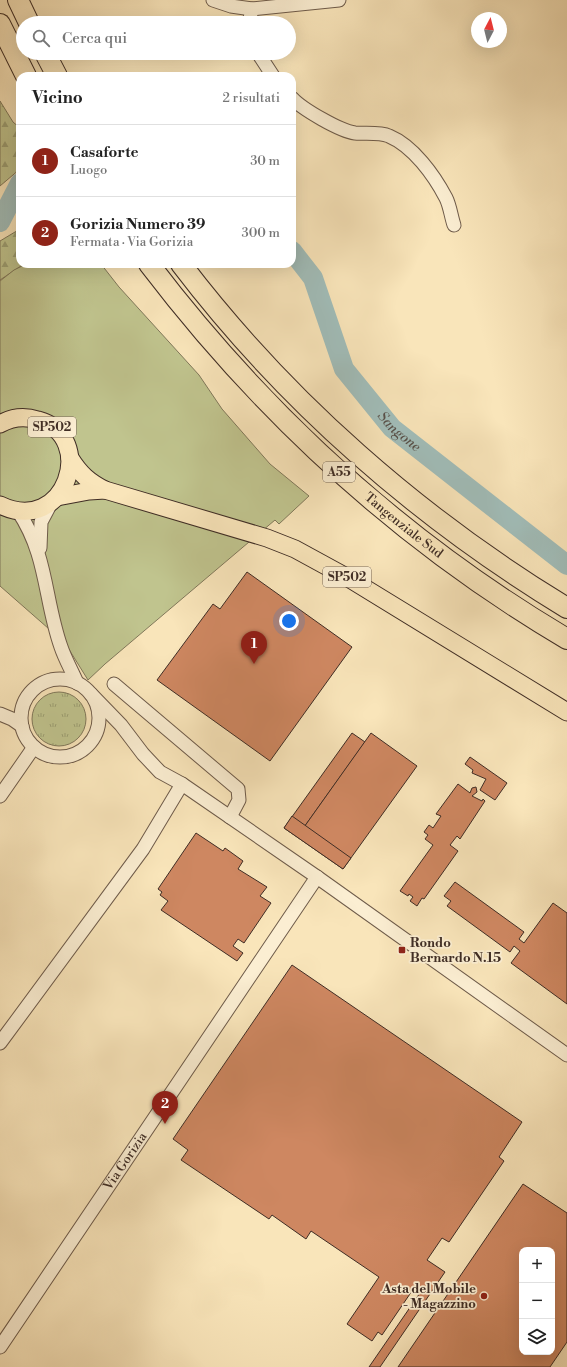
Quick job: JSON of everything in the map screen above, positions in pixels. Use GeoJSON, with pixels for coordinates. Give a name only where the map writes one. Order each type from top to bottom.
{"type":"FeatureCollection","features":[{"type":"Feature","properties":{"kind":"highway"},"geometry":{"type":"LineString","coordinates":[[18,0],[26,16]]}},
{"type":"Feature","properties":{"kind":"highway"},"geometry":{"type":"LineString","coordinates":[[0,24],[16,56]]}},
{"type":"Feature","properties":{"kind":"highway"},"geometry":{"type":"LineString","coordinates":[[18,60],[24,72]]}},
{"type":"Feature","properties":{"kind":"highway"},"geometry":{"type":"LineString","coordinates":[[49,60],[55,72]]}},
{"type":"Feature","properties":{"kind":"highway","name":"Tangenziale Sud"},"geometry":{"type":"LineString","coordinates":[[152,268],[223,356],[284,420],[333,467],[402,526],[466,574],[525,614],[567,639]]}},
{"type":"Feature","properties":{"kind":"highway","name":"Tangenziale Sud"},"geometry":{"type":"LineString","coordinates":[[185,268],[201,290],[249,345],[306,405],[354,451],[402,493],[458,535],[524,582],[567,608]]}},
{"type":"Feature","properties":{"kind":"main road","name":"SP502"},"geometry":{"type":"LineString","coordinates":[[0,424],[18,417],[42,421],[52,427],[61,436],[67,446],[70,458],[79,473],[91,483],[105,490],[267,538],[295,549],[350,579],[567,712]]}},
{"type":"Feature","properties":{"kind":"main road","name":"SP502"},"geometry":{"type":"LineString","coordinates":[[0,505],[18,511],[41,508],[54,500],[62,491],[69,475],[70,458]]}},
{"type":"Feature","properties":{"kind":"main road","name":"SP502"},"geometry":{"type":"LineString","coordinates":[[54,500],[89,491],[105,490]]}},
{"type":"Feature","properties":{"kind":"street"},"geometry":{"type":"LineString","coordinates":[[213,0],[231,6],[252,9],[339,0]]}},
{"type":"Feature","properties":{"kind":"street"},"geometry":{"type":"LineString","coordinates":[[251,16],[252,9]]}},
{"type":"Feature","properties":{"kind":"street"},"geometry":{"type":"LineString","coordinates":[[263,60],[270,72]]}},
{"type":"Feature","properties":{"kind":"street"},"geometry":{"type":"LineString","coordinates":[[296,102],[300,106],[340,128],[353,133],[387,135],[402,143],[415,155],[433,178],[446,199],[454,225]]}},
{"type":"Feature","properties":{"kind":"street"},"geometry":{"type":"LineString","coordinates":[[40,554],[41,522],[54,500]]}},
{"type":"Feature","properties":{"kind":"street"},"geometry":{"type":"LineString","coordinates":[[18,511],[40,554],[61,646],[77,683]]}},
{"type":"Feature","properties":{"kind":"street"},"geometry":{"type":"LineString","coordinates":[[91,694],[99,711],[99,721],[96,733],[90,743],[75,754],[57,757],[45,754],[34,747],[26,738],[22,726],[21,714],[24,703],[31,693],[40,685],[51,680],[63,679],[77,683],[91,694],[121,725],[143,754],[160,772],[182,784],[317,877],[567,1055]]}},
{"type":"Feature","properties":{"kind":"street"},"geometry":{"type":"LineString","coordinates":[[114,684],[238,789],[239,800],[230,817]]}},
{"type":"Feature","properties":{"kind":"street"},"geometry":{"type":"LineString","coordinates":[[0,714],[12,719],[22,726]]}},
{"type":"Feature","properties":{"kind":"street"},"geometry":{"type":"LineString","coordinates":[[0,796],[34,747]]}},
{"type":"Feature","properties":{"kind":"street"},"geometry":{"type":"LineString","coordinates":[[0,1043],[144,849],[182,784]]}},
{"type":"Feature","properties":{"kind":"street","name":"Via Gorizia"},"geometry":{"type":"LineString","coordinates":[[0,1347],[317,877]]}},
{"type":"Feature","properties":{"kind":"green space"},"geometry":{"type":"Polygon","coordinates":[[[0,101],[16,125],[16,172],[0,186],[0,101]]]}},
{"type":"Feature","properties":{"kind":"green space"},"geometry":{"type":"Polygon","coordinates":[[[16,231],[16,268],[18,268],[0,280],[0,241],[16,231]]]}},
{"type":"Feature","properties":{"kind":"green space"},"geometry":{"type":"Polygon","coordinates":[[[18,268],[104,268],[119,287],[199,375],[222,409],[270,464],[309,496],[279,524],[275,520],[88,680],[65,643],[0,586],[0,281],[18,268]]]}},
{"type":"Feature","properties":{"kind":"green space"},"geometry":{"type":"Polygon","coordinates":[[[54,692],[64,692],[74,696],[82,704],[86,714],[86,724],[82,734],[74,742],[64,746],[54,746],[44,742],[36,734],[32,724],[32,714],[36,704],[44,696],[54,692]]]}},
{"type":"Feature","properties":{"kind":"building"},"geometry":{"type":"Polygon","coordinates":[[[247,572],[352,647],[270,761],[157,680],[213,604],[220,609],[247,572]]]}},
{"type":"Feature","properties":{"kind":"building"},"geometry":{"type":"Polygon","coordinates":[[[352,733],[365,742],[297,837],[284,828],[352,733]]]}},
{"type":"Feature","properties":{"kind":"building"},"geometry":{"type":"Polygon","coordinates":[[[371,733],[417,766],[343,869],[297,837],[371,733]]]}},
{"type":"Feature","properties":{"kind":"building"},"geometry":{"type":"Polygon","coordinates":[[[470,757],[507,783],[495,800],[480,790],[486,779],[472,773],[473,770],[465,764],[470,757]]]}},
{"type":"Feature","properties":{"kind":"building"},"geometry":{"type":"Polygon","coordinates":[[[458,784],[470,793],[472,788],[476,787],[477,792],[472,796],[485,801],[460,839],[457,836],[450,845],[458,851],[424,899],[422,898],[417,906],[410,901],[413,897],[400,891],[433,845],[425,839],[428,835],[424,832],[429,825],[433,828],[441,816],[436,814],[458,784]]]}},
{"type":"Feature","properties":{"kind":"building"},"geometry":{"type":"Polygon","coordinates":[[[292,816],[351,858],[343,869],[284,828],[292,816]]]}},
{"type":"Feature","properties":{"kind":"building"},"geometry":{"type":"Polygon","coordinates":[[[196,833],[223,851],[225,848],[243,861],[238,869],[267,887],[260,896],[271,903],[244,943],[238,939],[233,946],[243,953],[237,961],[161,910],[168,901],[160,895],[162,892],[158,889],[196,833]]]}},
{"type":"Feature","properties":{"kind":"building"},"geometry":{"type":"Polygon","coordinates":[[[455,882],[524,932],[519,939],[524,943],[553,903],[567,913],[567,1004],[511,963],[520,951],[514,946],[510,952],[447,906],[451,901],[444,896],[455,882]]]}},
{"type":"Feature","properties":{"kind":"building"},"geometry":{"type":"Polygon","coordinates":[[[292,965],[522,1122],[499,1157],[504,1161],[449,1242],[442,1238],[427,1260],[445,1272],[380,1367],[369,1367],[422,1290],[416,1285],[382,1335],[378,1332],[372,1341],[347,1324],[379,1277],[311,1231],[306,1239],[272,1215],[269,1219],[181,1160],[188,1150],[173,1139],[292,965]]]}},
{"type":"Feature","properties":{"kind":"building","name":"Asta del Mobile - Magazzino"},"geometry":{"type":"Polygon","coordinates":[[[523,1184],[567,1213],[567,1342],[550,1367],[398,1367],[523,1184]]]}},
{"type":"Feature","properties":{"kind":"waterway","name":"Sangone"},"geometry":{"type":"LineString","coordinates":[[0,222],[16,191]]}},
{"type":"Feature","properties":{"kind":"waterway","name":"Sangone"},"geometry":{"type":"LineString","coordinates":[[296,256],[313,278],[344,369],[392,428],[567,565]]}},
{"type":"Feature","properties":{"kind":"place","name":"Casaforte"},"geometry":{"type":"Point","coordinates":[254,664]}},
{"type":"Feature","properties":{"kind":"place","name":"Rondo Bernardo N.15"},"geometry":{"type":"Point","coordinates":[402,950]}},
{"type":"Feature","properties":{"kind":"place","name":"Gorizia Numero 39"},"geometry":{"type":"Point","coordinates":[165,1124]}},
{"type":"Feature","properties":{"kind":"place","name":"Asta del Mobile - Magazzino"},"geometry":{"type":"Point","coordinates":[484,1296]}}]}
